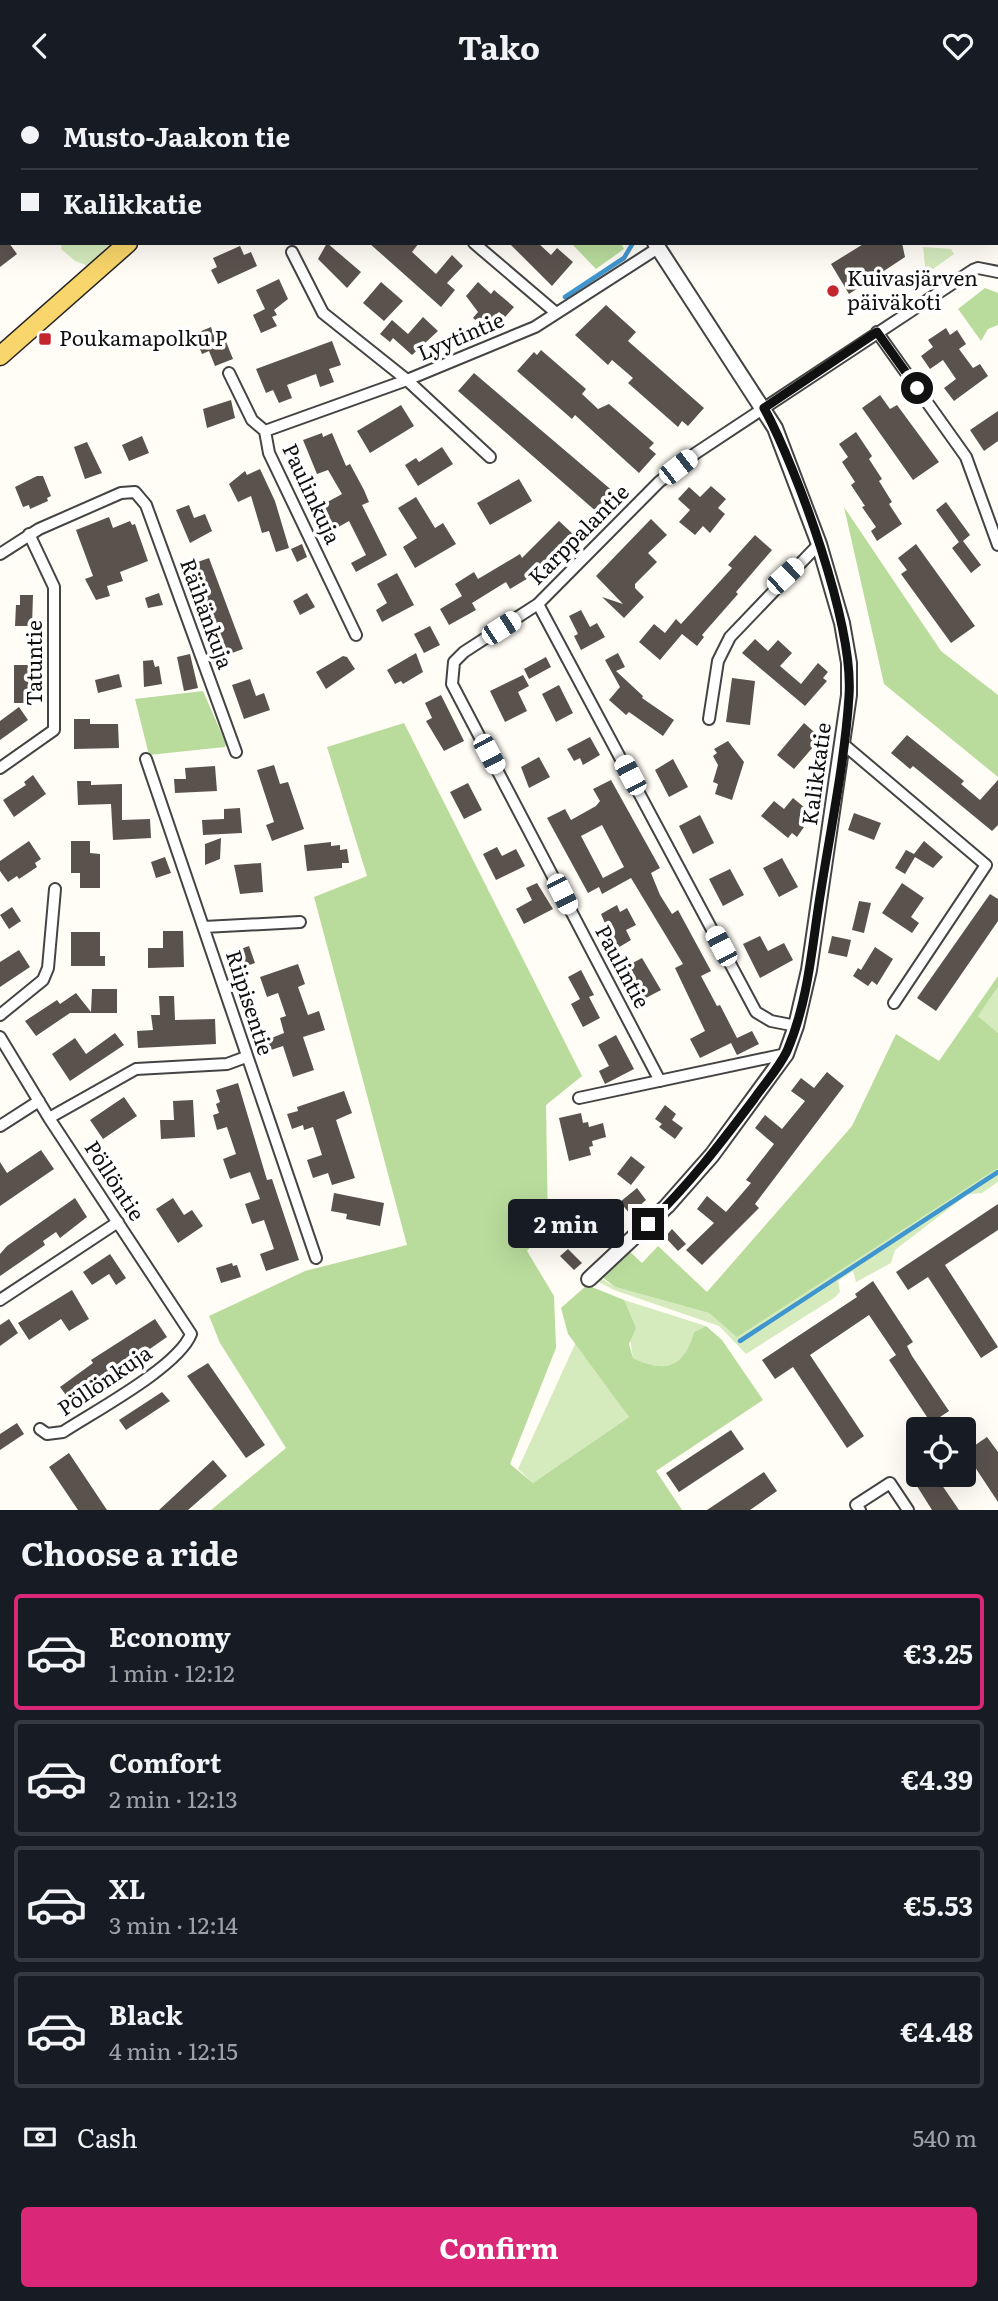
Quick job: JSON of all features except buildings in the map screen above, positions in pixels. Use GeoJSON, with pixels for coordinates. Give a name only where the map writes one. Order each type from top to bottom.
{"type":"FeatureCollection","features":[{"type":"Feature","properties":{"kind":"main road"},"geometry":{"type":"LineString","coordinates":[[0,356],[126,245]]}},
{"type":"Feature","properties":{"kind":"street"},"geometry":{"type":"LineString","coordinates":[[476,245],[555,312]]}},
{"type":"Feature","properties":{"kind":"street","name":"Lyytintie"},"geometry":{"type":"LineString","coordinates":[[265,431],[407,380],[535,327],[656,246]]}},
{"type":"Feature","properties":{"kind":"street","name":"Kalikkatie"},"geometry":{"type":"LineString","coordinates":[[589,1279],[667,1206],[712,1155],[786,1054],[796,1026],[809,970],[849,695],[849,663],[842,623],[819,544],[775,428],[656,246]]}},
{"type":"Feature","properties":{"kind":"street"},"geometry":{"type":"LineString","coordinates":[[292,252],[323,313],[407,380],[490,457]]}},
{"type":"Feature","properties":{"kind":"street","name":"Karppalantie"},"geometry":{"type":"LineString","coordinates":[[796,1026],[771,1021],[756,1011],[538,604],[659,482],[764,408],[973,270],[978,268],[998,272]]}},
{"type":"Feature","properties":{"kind":"street"},"geometry":{"type":"LineString","coordinates":[[877,332],[966,457],[998,545]]}},
{"type":"Feature","properties":{"kind":"street","name":"Paulinkuja"},"geometry":{"type":"LineString","coordinates":[[229,373],[252,420],[265,431],[269,453],[356,635]]}},
{"type":"Feature","properties":{"kind":"street","name":"Räihänkuja"},"geometry":{"type":"LineString","coordinates":[[29,534],[121,493],[135,492],[146,505],[236,752]]}},
{"type":"Feature","properties":{"kind":"street"},"geometry":{"type":"LineString","coordinates":[[0,554],[29,534]]}},
{"type":"Feature","properties":{"kind":"street","name":"Tatuntie"},"geometry":{"type":"LineString","coordinates":[[0,768],[54,730],[54,587],[29,534]]}},
{"type":"Feature","properties":{"kind":"street"},"geometry":{"type":"LineString","coordinates":[[709,719],[718,661],[730,637],[819,544]]}},
{"type":"Feature","properties":{"kind":"street","name":"Paulintie"},"geometry":{"type":"LineString","coordinates":[[538,604],[464,652],[454,662],[452,684],[660,1081]]}},
{"type":"Feature","properties":{"kind":"street"},"geometry":{"type":"LineString","coordinates":[[842,743],[986,865],[894,1003]]}},
{"type":"Feature","properties":{"kind":"street","name":"Riipisentie"},"geometry":{"type":"LineString","coordinates":[[146,759],[316,1258]]}},
{"type":"Feature","properties":{"kind":"street"},"geometry":{"type":"LineString","coordinates":[[0,1015],[43,980],[48,968],[55,889]]}},
{"type":"Feature","properties":{"kind":"street"},"geometry":{"type":"LineString","coordinates":[[204,927],[300,922]]}},
{"type":"Feature","properties":{"kind":"street","name":"Pöllöntie"},"geometry":{"type":"LineString","coordinates":[[0,1037],[38,1101],[191,1334],[187,1346]]}},
{"type":"Feature","properties":{"kind":"street"},"geometry":{"type":"LineString","coordinates":[[579,1098],[786,1054]]}},
{"type":"Feature","properties":{"kind":"street"},"geometry":{"type":"LineString","coordinates":[[49,1118],[136,1069],[227,1064],[246,1057]]}},
{"type":"Feature","properties":{"kind":"street"},"geometry":{"type":"LineString","coordinates":[[0,1126],[38,1101]]}},
{"type":"Feature","properties":{"kind":"street"},"geometry":{"type":"LineString","coordinates":[[0,1300],[118,1222]]}},
{"type":"Feature","properties":{"kind":"street","name":"Pöllönkuja"},"geometry":{"type":"LineString","coordinates":[[40,1429],[47,1434],[63,1432],[161,1368],[187,1346]]}},
{"type":"Feature","properties":{"kind":"street"},"geometry":{"type":"LineString","coordinates":[[860,1510],[856,1505],[890,1483],[908,1510]]}},
{"type":"Feature","properties":{"kind":"green space"},"geometry":{"type":"Polygon","coordinates":[[[62,245],[109,245],[89,266],[75,261],[61,249],[62,245]]]}},
{"type":"Feature","properties":{"kind":"green space"},"geometry":{"type":"Polygon","coordinates":[[[573,245],[622,245],[624,249],[596,269],[573,245]]]}},
{"type":"Feature","properties":{"kind":"green space"},"geometry":{"type":"Polygon","coordinates":[[[923,247],[951,249],[954,254],[926,274],[923,247]]]}},
{"type":"Feature","properties":{"kind":"green space"},"geometry":{"type":"Polygon","coordinates":[[[985,288],[998,293],[998,325],[988,329],[981,341],[958,309],[985,288]]]}},
{"type":"Feature","properties":{"kind":"green space"},"geometry":{"type":"Polygon","coordinates":[[[844,507],[941,651],[998,695],[998,777],[884,684],[844,507]]]}},
{"type":"Feature","properties":{"kind":"green space"},"geometry":{"type":"Polygon","coordinates":[[[203,691],[225,747],[149,755],[135,699],[203,691]]]}},
{"type":"Feature","properties":{"kind":"green space"},"geometry":{"type":"Polygon","coordinates":[[[404,723],[582,1076],[546,1105],[548,1228],[527,1251],[554,1296],[556,1348],[510,1464],[533,1483],[629,1417],[568,1334],[561,1308],[587,1285],[624,1300],[636,1328],[629,1344],[633,1358],[655,1366],[672,1364],[685,1353],[694,1332],[706,1326],[722,1340],[763,1400],[656,1471],[682,1510],[211,1510],[286,1448],[220,1343],[209,1316],[305,1271],[407,1245],[314,897],[367,876],[327,747],[404,723]]]}},
{"type":"Feature","properties":{"kind":"green space"},"geometry":{"type":"Polygon","coordinates":[[[998,976],[998,987],[978,1016],[998,1033],[998,1168],[737,1337],[709,1313],[615,1287],[601,1276],[628,1250],[642,1263],[658,1246],[707,1292],[852,1126],[896,1034],[939,1061],[998,976]]]}},
{"type":"Feature","properties":{"kind":"green space"},"geometry":{"type":"Polygon","coordinates":[[[998,987],[998,1033],[978,1016],[998,987]]]}},
{"type":"Feature","properties":{"kind":"green space"},"geometry":{"type":"Polygon","coordinates":[[[998,1168],[998,1182],[982,1193],[968,1194],[895,1250],[891,1263],[856,1282],[853,1271],[838,1281],[840,1292],[834,1298],[746,1354],[719,1326],[614,1290],[597,1281],[626,1249],[602,1279],[615,1287],[709,1313],[737,1336],[998,1168]]]}},
{"type":"Feature","properties":{"kind":"green space"},"geometry":{"type":"Polygon","coordinates":[[[624,1300],[706,1326],[694,1332],[685,1353],[672,1365],[655,1366],[645,1363],[633,1358],[624,1300]]]}},
{"type":"Feature","properties":{"kind":"green space"},"geometry":{"type":"Polygon","coordinates":[[[576,1342],[629,1417],[533,1483],[518,1469],[576,1342]]]}},
{"type":"Feature","properties":{"kind":"waterway"},"geometry":{"type":"LineString","coordinates":[[565,297],[624,258],[632,245]]}},
{"type":"Feature","properties":{"kind":"waterway"},"geometry":{"type":"LineString","coordinates":[[740,1341],[998,1172]]}},
{"type":"Feature","properties":{"kind":"place","name":"Kuivasjärven päiväkoti"},"geometry":{"type":"Point","coordinates":[833,291]}},
{"type":"Feature","properties":{"kind":"place","name":"Poukamapolku P"},"geometry":{"type":"Point","coordinates":[45,339]}},
{"type":"Feature","properties":{"kind":"route"},"geometry":{"type":"LineString","coordinates":[[648,1224],[712,1155],[786,1054],[796,1026],[809,970],[831,826],[849,695],[849,663],[842,623],[819,544],[775,428],[764,408],[877,332],[917,388]]}}]}
